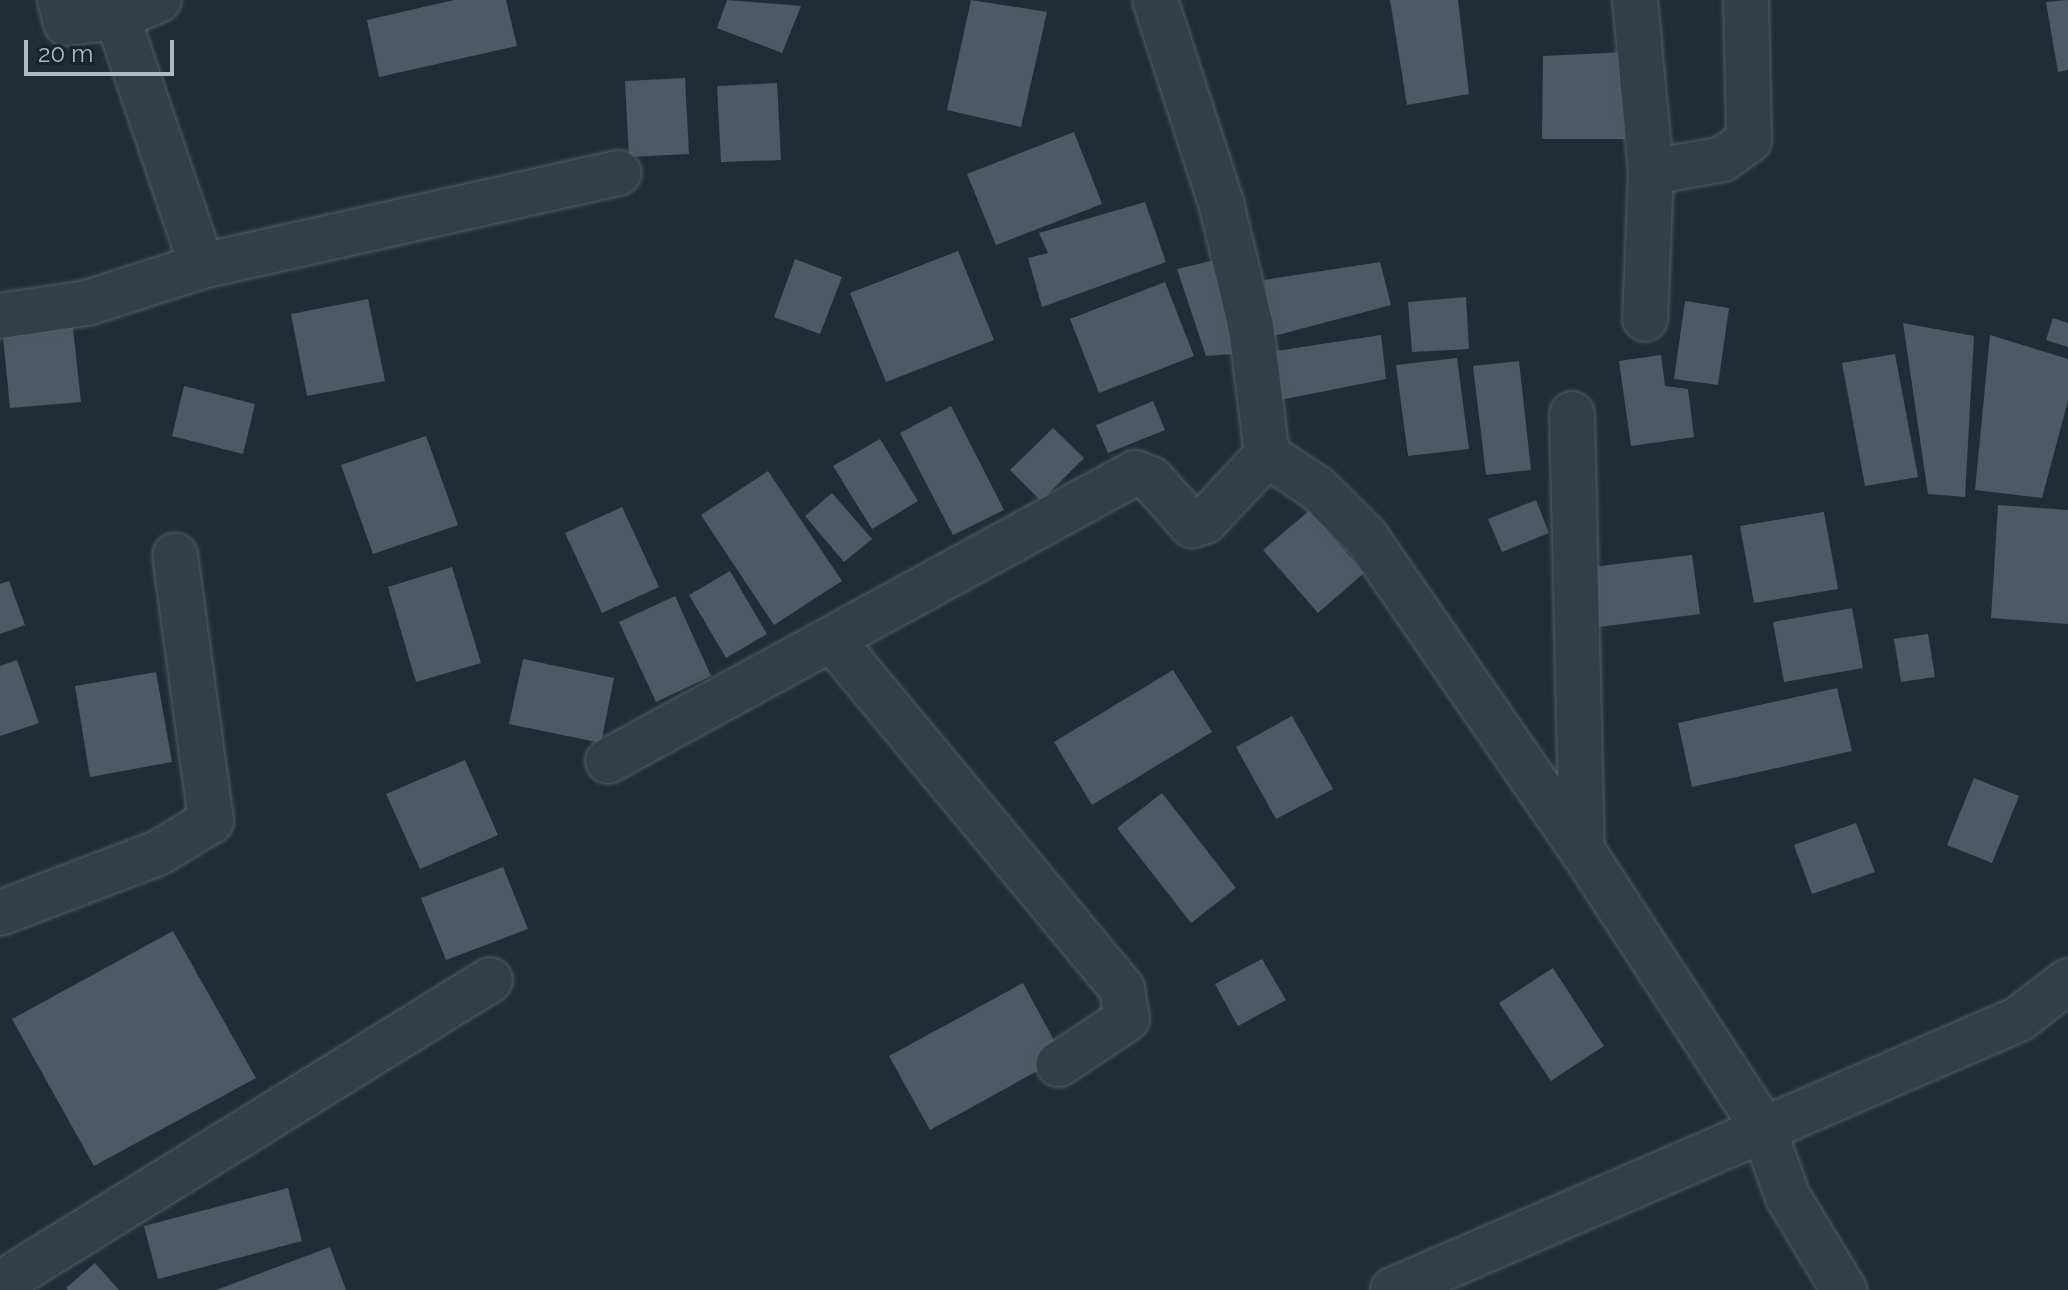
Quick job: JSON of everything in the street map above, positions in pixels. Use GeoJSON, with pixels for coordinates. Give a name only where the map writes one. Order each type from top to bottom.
{"type":"FeatureCollection","features":[{"type":"Feature","properties":{"kind":"street"},"geometry":{"type":"LineString","coordinates":[[60,0],[66,23],[117,17],[159,0]]}},
{"type":"Feature","properties":{"kind":"street"},"geometry":{"type":"LineString","coordinates":[[1155,0],[1221,203],[1251,327],[1267,455],[1317,488],[1366,537],[1582,850],[1763,1128],[1788,1197],[1844,1290]]}},
{"type":"Feature","properties":{"kind":"street"},"geometry":{"type":"LineString","coordinates":[[1635,0],[1651,172],[1645,319]]}},
{"type":"Feature","properties":{"kind":"street"},"geometry":{"type":"LineString","coordinates":[[1651,172],[1723,159],[1749,140],[1746,0]]}},
{"type":"Feature","properties":{"kind":"street"},"geometry":{"type":"LineString","coordinates":[[117,17],[202,266]]}},
{"type":"Feature","properties":{"kind":"street"},"geometry":{"type":"LineString","coordinates":[[0,316],[87,303],[202,266],[619,173]]}},
{"type":"Feature","properties":{"kind":"street"},"geometry":{"type":"LineString","coordinates":[[1572,414],[1582,850]]}},
{"type":"Feature","properties":{"kind":"street"},"geometry":{"type":"LineString","coordinates":[[608,761],[835,643],[1135,473],[1151,479],[1192,525],[1205,521],[1267,455]]}},
{"type":"Feature","properties":{"kind":"street"},"geometry":{"type":"LineString","coordinates":[[0,913],[158,853],[211,821],[175,555]]}},
{"type":"Feature","properties":{"kind":"street"},"geometry":{"type":"LineString","coordinates":[[835,643],[1122,989],[1127,1019],[1059,1064]]}},
{"type":"Feature","properties":{"kind":"street"},"geometry":{"type":"LineString","coordinates":[[4,1283],[490,980]]}},
{"type":"Feature","properties":{"kind":"street"},"geometry":{"type":"LineString","coordinates":[[1393,1290],[2019,1019],[2068,981]]}},
{"type":"Feature","properties":{"kind":"building"},"geometry":{"type":"Polygon","coordinates":[[[454,0],[506,0],[517,46],[379,77],[367,20],[454,0]]]}},
{"type":"Feature","properties":{"kind":"building"},"geometry":{"type":"Polygon","coordinates":[[[727,0],[801,6],[782,53],[717,28],[727,0]]]}},
{"type":"Feature","properties":{"kind":"building"},"geometry":{"type":"Polygon","coordinates":[[[971,0],[1047,12],[1021,127],[947,110],[971,0]]]}},
{"type":"Feature","properties":{"kind":"building"},"geometry":{"type":"Polygon","coordinates":[[[1390,0],[1458,0],[1469,94],[1407,105],[1390,0]]]}},
{"type":"Feature","properties":{"kind":"building"},"geometry":{"type":"Polygon","coordinates":[[[2068,0],[2068,70],[2058,72],[2046,2],[2068,0]]]}},
{"type":"Feature","properties":{"kind":"building"},"geometry":{"type":"Polygon","coordinates":[[[1626,52],[1629,139],[1542,139],[1543,56],[1626,52]]]}},
{"type":"Feature","properties":{"kind":"building"},"geometry":{"type":"Polygon","coordinates":[[[685,78],[689,154],[629,157],[625,81],[685,78]]]}},
{"type":"Feature","properties":{"kind":"building"},"geometry":{"type":"Polygon","coordinates":[[[777,83],[781,160],[721,162],[717,86],[777,83]]]}},
{"type":"Feature","properties":{"kind":"building"},"geometry":{"type":"Polygon","coordinates":[[[1074,132],[1102,204],[996,245],[967,174],[1074,132]]]}},
{"type":"Feature","properties":{"kind":"building"},"geometry":{"type":"Polygon","coordinates":[[[1145,202],[1166,262],[1042,307],[1028,258],[1048,253],[1039,233],[1145,202]]]}},
{"type":"Feature","properties":{"kind":"building"},"geometry":{"type":"Polygon","coordinates":[[[958,251],[994,340],[886,382],[850,293],[958,251]]]}},
{"type":"Feature","properties":{"kind":"building"},"geometry":{"type":"Polygon","coordinates":[[[795,259],[842,277],[820,334],[774,317],[795,259]]]}},
{"type":"Feature","properties":{"kind":"building"},"geometry":{"type":"Polygon","coordinates":[[[1215,260],[1233,354],[1206,356],[1177,269],[1215,260]]]}},
{"type":"Feature","properties":{"kind":"building"},"geometry":{"type":"Polygon","coordinates":[[[1380,262],[1391,305],[1274,336],[1264,280],[1380,262]]]}},
{"type":"Feature","properties":{"kind":"building"},"geometry":{"type":"Polygon","coordinates":[[[1165,282],[1194,356],[1099,393],[1070,319],[1165,282]]]}},
{"type":"Feature","properties":{"kind":"building"},"geometry":{"type":"Polygon","coordinates":[[[1466,297],[1469,349],[1412,352],[1408,302],[1466,297]]]}},
{"type":"Feature","properties":{"kind":"building"},"geometry":{"type":"Polygon","coordinates":[[[368,299],[385,381],[307,396],[291,314],[368,299]]]}},
{"type":"Feature","properties":{"kind":"building"},"geometry":{"type":"Polygon","coordinates":[[[1685,301],[1729,308],[1718,385],[1674,379],[1685,301]]]}},
{"type":"Feature","properties":{"kind":"building"},"geometry":{"type":"Polygon","coordinates":[[[2053,318],[2068,323],[2068,347],[2046,340],[2053,318]]]}},
{"type":"Feature","properties":{"kind":"building"},"geometry":{"type":"Polygon","coordinates":[[[72,319],[81,402],[10,408],[2,326],[72,319]]]}},
{"type":"Feature","properties":{"kind":"building"},"geometry":{"type":"Polygon","coordinates":[[[1903,323],[1974,336],[1965,497],[1928,494],[1903,323]]]}},
{"type":"Feature","properties":{"kind":"building"},"geometry":{"type":"Polygon","coordinates":[[[1381,335],[1386,379],[1270,402],[1263,353],[1381,335]]]}},
{"type":"Feature","properties":{"kind":"building"},"geometry":{"type":"Polygon","coordinates":[[[1990,335],[2068,359],[2068,401],[2042,498],[1975,490],[1990,335]]]}},
{"type":"Feature","properties":{"kind":"building"},"geometry":{"type":"Polygon","coordinates":[[[1895,354],[1918,477],[1865,486],[1842,363],[1895,354]]]}},
{"type":"Feature","properties":{"kind":"building"},"geometry":{"type":"Polygon","coordinates":[[[1661,355],[1665,386],[1688,389],[1694,437],[1631,446],[1619,361],[1661,355]]]}},
{"type":"Feature","properties":{"kind":"building"},"geometry":{"type":"Polygon","coordinates":[[[1457,358],[1469,449],[1408,456],[1396,365],[1457,358]]]}},
{"type":"Feature","properties":{"kind":"building"},"geometry":{"type":"Polygon","coordinates":[[[1519,361],[1531,470],[1486,475],[1473,366],[1519,361]]]}},
{"type":"Feature","properties":{"kind":"building"},"geometry":{"type":"Polygon","coordinates":[[[184,386],[255,404],[243,454],[172,436],[184,386]]]}},
{"type":"Feature","properties":{"kind":"building"},"geometry":{"type":"Polygon","coordinates":[[[1153,401],[1165,430],[1108,453],[1096,425],[1153,401]]]}},
{"type":"Feature","properties":{"kind":"building"},"geometry":{"type":"Polygon","coordinates":[[[951,406],[1004,510],[953,535],[900,433],[951,406]]]}},
{"type":"Feature","properties":{"kind":"building"},"geometry":{"type":"Polygon","coordinates":[[[1053,428],[1084,458],[1041,501],[1010,470],[1053,428]]]}},
{"type":"Feature","properties":{"kind":"building"},"geometry":{"type":"Polygon","coordinates":[[[426,436],[458,525],[373,554],[341,465],[426,436]]]}},
{"type":"Feature","properties":{"kind":"building"},"geometry":{"type":"Polygon","coordinates":[[[880,439],[918,501],[872,529],[833,466],[880,439]]]}},
{"type":"Feature","properties":{"kind":"building"},"geometry":{"type":"Polygon","coordinates":[[[768,471],[842,581],[774,625],[701,515],[768,471]]]}},
{"type":"Feature","properties":{"kind":"building"},"geometry":{"type":"Polygon","coordinates":[[[832,493],[872,539],[844,562],[805,516],[832,493]]]}},
{"type":"Feature","properties":{"kind":"building"},"geometry":{"type":"Polygon","coordinates":[[[1536,500],[1549,533],[1502,552],[1488,519],[1536,500]]]}},
{"type":"Feature","properties":{"kind":"building"},"geometry":{"type":"Polygon","coordinates":[[[1998,505],[2068,510],[2068,624],[1991,618],[1998,505]]]}},
{"type":"Feature","properties":{"kind":"building"},"geometry":{"type":"Polygon","coordinates":[[[622,507],[659,587],[602,613],[565,533],[622,507]]]}},
{"type":"Feature","properties":{"kind":"building"},"geometry":{"type":"Polygon","coordinates":[[[1310,510],[1364,573],[1318,613],[1263,550],[1310,510]]]}},
{"type":"Feature","properties":{"kind":"building"},"geometry":{"type":"Polygon","coordinates":[[[1824,512],[1838,589],[1754,603],[1740,526],[1824,512]]]}},
{"type":"Feature","properties":{"kind":"building"},"geometry":{"type":"Polygon","coordinates":[[[1692,555],[1700,614],[1591,628],[1584,568],[1692,555]]]}},
{"type":"Feature","properties":{"kind":"building"},"geometry":{"type":"Polygon","coordinates":[[[452,567],[481,663],[416,682],[388,587],[452,567]]]}},
{"type":"Feature","properties":{"kind":"building"},"geometry":{"type":"Polygon","coordinates":[[[730,571],[767,634],[726,658],[689,595],[730,571]]]}},
{"type":"Feature","properties":{"kind":"building"},"geometry":{"type":"Polygon","coordinates":[[[9,581],[25,625],[0,634],[0,584],[9,581]]]}},
{"type":"Feature","properties":{"kind":"building"},"geometry":{"type":"Polygon","coordinates":[[[675,596],[711,676],[656,702],[619,622],[675,596]]]}},
{"type":"Feature","properties":{"kind":"building"},"geometry":{"type":"Polygon","coordinates":[[[1852,608],[1863,668],[1784,682],[1773,622],[1852,608]]]}},
{"type":"Feature","properties":{"kind":"building"},"geometry":{"type":"Polygon","coordinates":[[[1928,634],[1935,677],[1901,682],[1894,639],[1928,634]]]}},
{"type":"Feature","properties":{"kind":"building"},"geometry":{"type":"Polygon","coordinates":[[[523,659],[614,678],[601,743],[509,724],[523,659]]]}},
{"type":"Feature","properties":{"kind":"building"},"geometry":{"type":"Polygon","coordinates":[[[17,660],[39,723],[0,736],[0,666],[17,660]]]}},
{"type":"Feature","properties":{"kind":"building"},"geometry":{"type":"Polygon","coordinates":[[[1173,670],[1212,732],[1092,805],[1054,742],[1173,670]]]}},
{"type":"Feature","properties":{"kind":"building"},"geometry":{"type":"Polygon","coordinates":[[[156,672],[172,762],[90,777],[75,686],[156,672]]]}},
{"type":"Feature","properties":{"kind":"building"},"geometry":{"type":"Polygon","coordinates":[[[1837,688],[1852,751],[1692,787],[1678,723],[1837,688]]]}},
{"type":"Feature","properties":{"kind":"building"},"geometry":{"type":"Polygon","coordinates":[[[1292,716],[1333,789],[1276,819],[1236,747],[1292,716]]]}},
{"type":"Feature","properties":{"kind":"building"},"geometry":{"type":"Polygon","coordinates":[[[465,760],[498,835],[420,869],[386,794],[465,760]]]}},
{"type":"Feature","properties":{"kind":"building"},"geometry":{"type":"Polygon","coordinates":[[[1974,778],[2019,796],[1992,863],[1947,845],[1974,778]]]}},
{"type":"Feature","properties":{"kind":"building"},"geometry":{"type":"Polygon","coordinates":[[[1162,793],[1236,888],[1191,923],[1117,828],[1162,793]]]}},
{"type":"Feature","properties":{"kind":"building"},"geometry":{"type":"Polygon","coordinates":[[[1856,823],[1875,872],[1812,894],[1794,845],[1856,823]]]}},
{"type":"Feature","properties":{"kind":"building"},"geometry":{"type":"Polygon","coordinates":[[[503,867],[528,929],[446,960],[421,898],[503,867]]]}},
{"type":"Feature","properties":{"kind":"building"},"geometry":{"type":"Polygon","coordinates":[[[173,931],[256,1078],[94,1166],[12,1019],[173,931]]]}},
{"type":"Feature","properties":{"kind":"building"},"geometry":{"type":"Polygon","coordinates":[[[1262,959],[1286,1000],[1238,1026],[1215,984],[1262,959]]]}},
{"type":"Feature","properties":{"kind":"building"},"geometry":{"type":"Polygon","coordinates":[[[1553,968],[1604,1046],[1551,1081],[1499,1003],[1553,968]]]}},
{"type":"Feature","properties":{"kind":"building"},"geometry":{"type":"Polygon","coordinates":[[[1023,983],[1063,1057],[930,1130],[889,1056],[1023,983]]]}},
{"type":"Feature","properties":{"kind":"building"},"geometry":{"type":"Polygon","coordinates":[[[288,1188],[302,1241],[158,1279],[144,1226],[288,1188]]]}},
{"type":"Feature","properties":{"kind":"building"},"geometry":{"type":"Polygon","coordinates":[[[330,1247],[346,1290],[216,1290],[330,1247]]]}},
{"type":"Feature","properties":{"kind":"building"},"geometry":{"type":"Polygon","coordinates":[[[95,1263],[119,1290],[66,1288],[95,1263]]]}}]}
